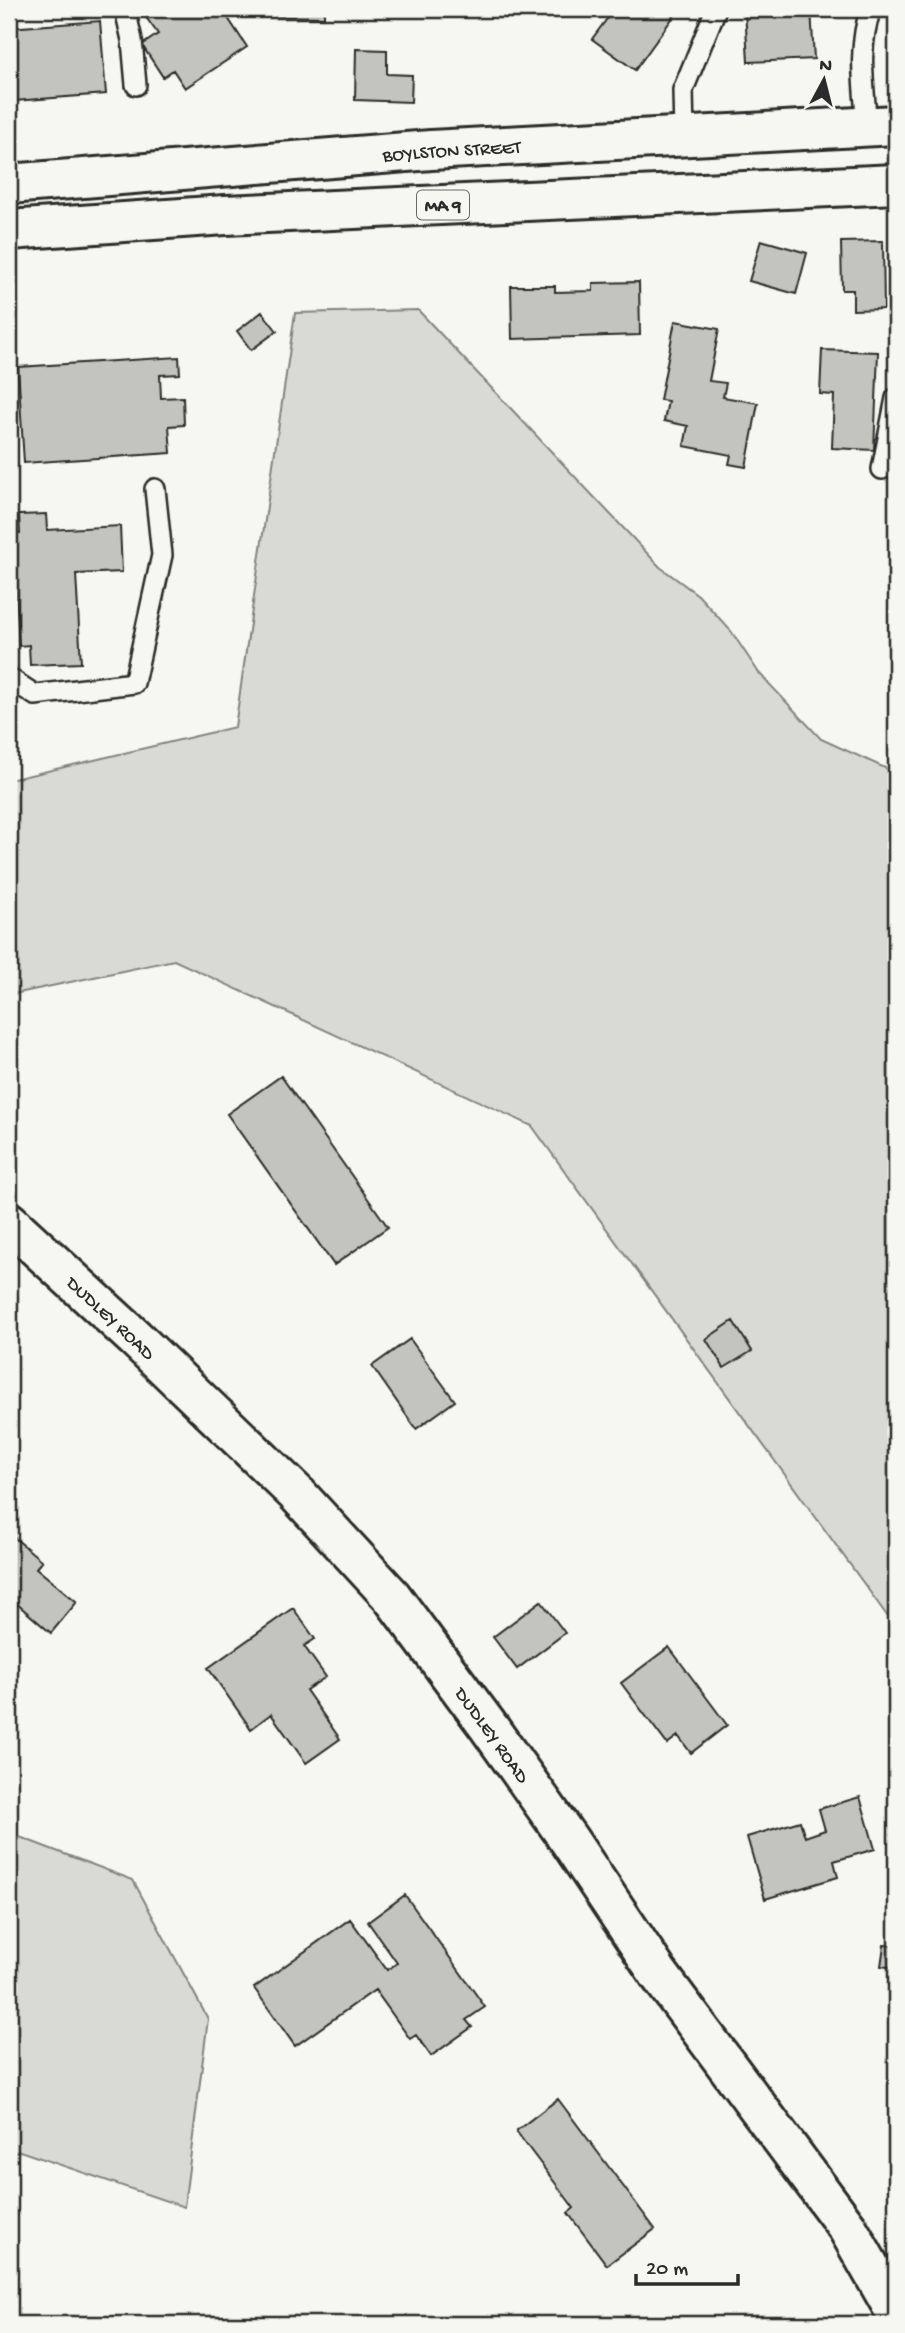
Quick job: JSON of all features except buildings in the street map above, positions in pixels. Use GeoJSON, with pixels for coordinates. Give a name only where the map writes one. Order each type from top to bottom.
{"type":"FeatureCollection","features":[{"type":"Feature","properties":{"kind":"main road","name":"BOYLSTON STREET"},"geometry":{"type":"LineString","coordinates":[[9,184],[431,150],[882,126]]}},
{"type":"Feature","properties":{"kind":"main road","name":"MA 9"},"geometry":{"type":"LineString","coordinates":[[9,230],[225,215],[896,184]]}},
{"type":"Feature","properties":{"kind":"main road","name":"DUDLEY ROAD"},"geometry":{"type":"LineString","coordinates":[[9,1222],[298,1494],[392,1597],[552,1817],[658,1973],[847,2227],[896,2313]]}},
{"type":"Feature","properties":{"kind":"lane"},"geometry":{"type":"LineString","coordinates":[[125,9],[132,40],[136,85]]}},
{"type":"Feature","properties":{"kind":"lane"},"geometry":{"type":"LineString","coordinates":[[684,136],[683,90],[716,9]]}},
{"type":"Feature","properties":{"kind":"lane"},"geometry":{"type":"LineString","coordinates":[[871,9],[863,37],[882,126]]}},
{"type":"Feature","properties":{"kind":"lane"},"geometry":{"type":"LineString","coordinates":[[881,469],[896,398]]}},
{"type":"Feature","properties":{"kind":"lane"},"geometry":{"type":"LineString","coordinates":[[9,678],[36,695],[134,683],[162,555],[155,489]]}},
{"type":"Feature","properties":{"kind":"shaded area"},"geometry":{"type":"Polygon","coordinates":[[[418,310],[660,567],[698,595],[731,631],[759,673],[821,739],[896,773],[896,1628],[532,1126],[174,960],[9,995],[9,780],[235,727],[295,313],[418,310]]]}},
{"type":"Feature","properties":{"kind":"shaded area"},"geometry":{"type":"Polygon","coordinates":[[[9,1833],[133,1880],[208,2019],[184,2207],[20,2151],[9,2154],[9,1833]]]}}]}
